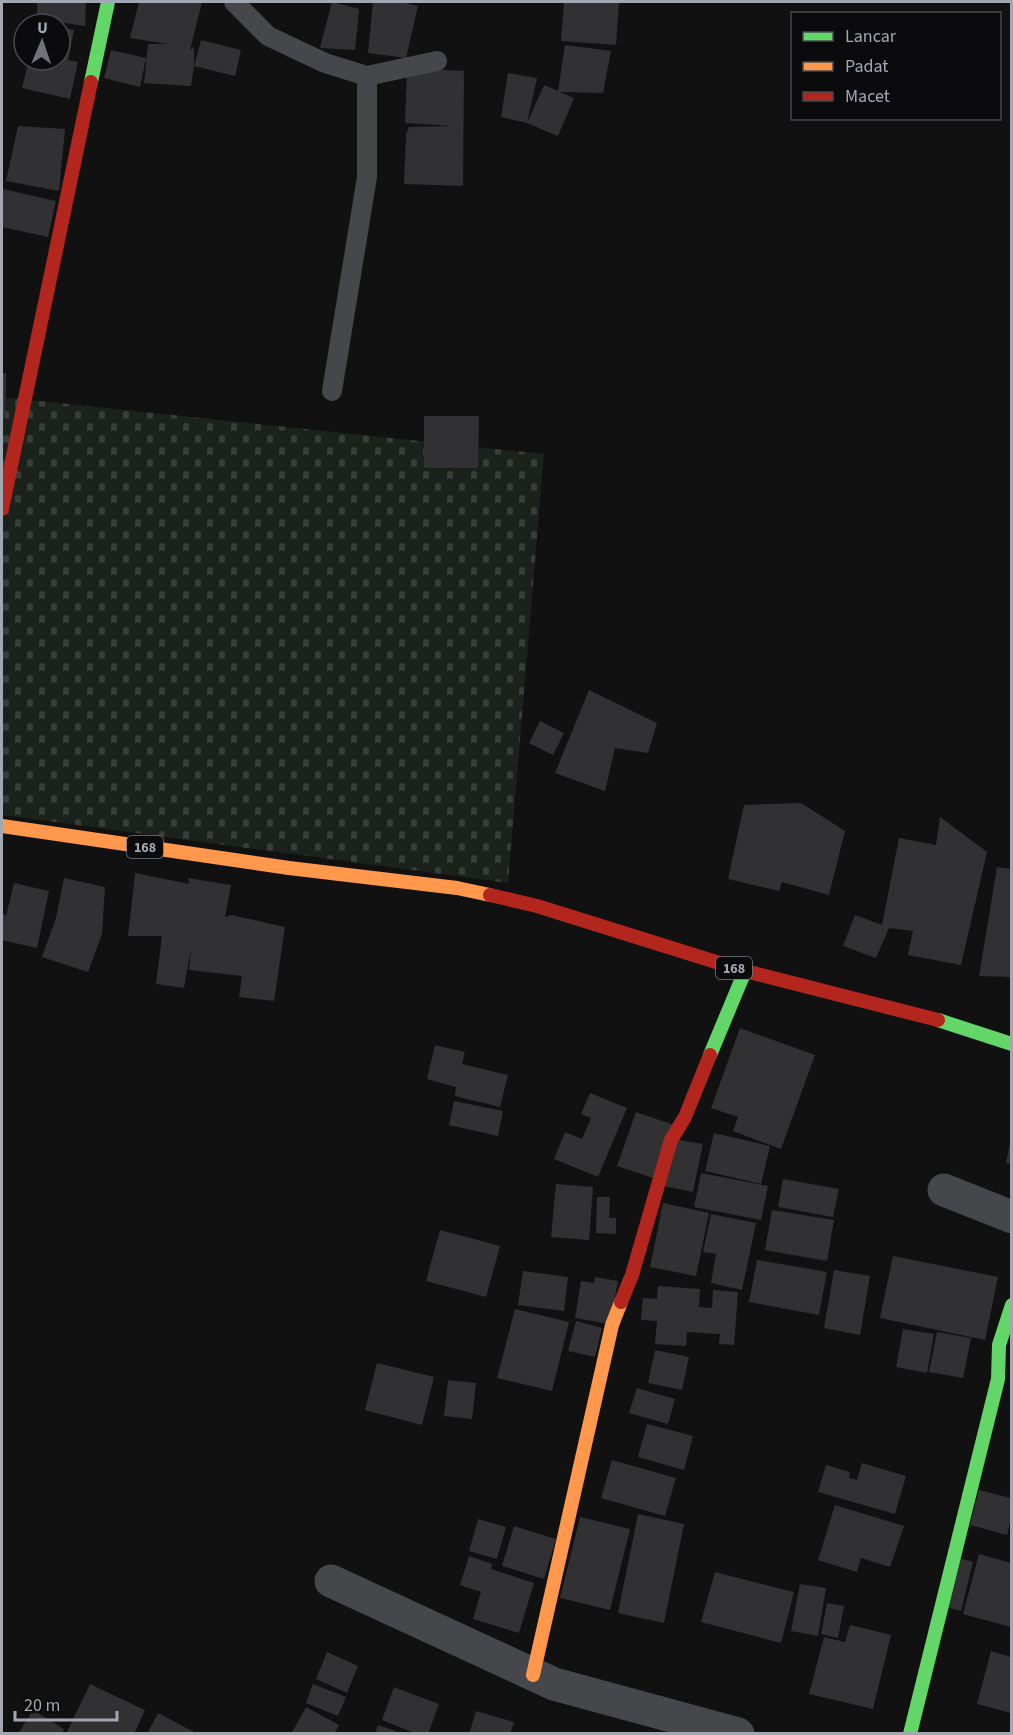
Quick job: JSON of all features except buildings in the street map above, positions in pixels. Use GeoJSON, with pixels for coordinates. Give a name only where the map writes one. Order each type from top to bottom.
{"type":"FeatureCollection","features":[{"type":"Feature","properties":{"kind":"street"},"geometry":{"type":"LineString","coordinates":[[2,509],[108,2]]}},
{"type":"Feature","properties":{"kind":"street","name":"168"},"geometry":{"type":"LineString","coordinates":[[2,826],[289,868],[456,888],[537,906],[745,971],[961,1026],[1011,1044]]}},
{"type":"Feature","properties":{"kind":"street"},"geometry":{"type":"LineString","coordinates":[[532,1675],[612,1325],[632,1275],[671,1140],[685,1117],[745,971]]}},
{"type":"Feature","properties":{"kind":"street"},"geometry":{"type":"LineString","coordinates":[[944,1190],[1011,1217]]}},
{"type":"Feature","properties":{"kind":"street"},"geometry":{"type":"LineString","coordinates":[[910,1734],[998,1379],[999,1345],[1011,1305]]}},
{"type":"Feature","properties":{"kind":"street"},"geometry":{"type":"LineString","coordinates":[[331,1581],[554,1684],[738,1734]]}},
{"type":"Feature","properties":{"kind":"lane"},"geometry":{"type":"LineString","coordinates":[[234,2],[268,36],[325,63],[367,76],[437,61]]}},
{"type":"Feature","properties":{"kind":"lane"},"geometry":{"type":"LineString","coordinates":[[332,391],[367,177],[367,76]]}},
{"type":"Feature","properties":{"kind":"green space"},"geometry":{"type":"Polygon","coordinates":[[[2,397],[544,454],[508,883],[2,815],[2,397]]]}},
{"type":"Feature","properties":{"kind":"traffic: fast"},"geometry":{"type":"LineString","coordinates":[[91,82],[108,2]]}},
{"type":"Feature","properties":{"kind":"traffic: fast"},"geometry":{"type":"LineString","coordinates":[[710,1055],[745,971]]}},
{"type":"Feature","properties":{"kind":"traffic: fast"},"geometry":{"type":"LineString","coordinates":[[938,1020],[1012,1044]]}},
{"type":"Feature","properties":{"kind":"traffic: fast"},"geometry":{"type":"LineString","coordinates":[[910,1734],[998,1379],[999,1345],[1012,1305]]}},
{"type":"Feature","properties":{"kind":"traffic: slow"},"geometry":{"type":"LineString","coordinates":[[2,826],[289,868],[457,888],[490,895]]}},
{"type":"Feature","properties":{"kind":"traffic: slow"},"geometry":{"type":"LineString","coordinates":[[533,1675],[612,1325],[621,1302]]}},
{"type":"Feature","properties":{"kind":"traffic: jam"},"geometry":{"type":"LineString","coordinates":[[2,509],[91,82]]}},
{"type":"Feature","properties":{"kind":"traffic: jam"},"geometry":{"type":"LineString","coordinates":[[490,895],[537,906],[745,971],[938,1020]]}},
{"type":"Feature","properties":{"kind":"traffic: jam"},"geometry":{"type":"LineString","coordinates":[[621,1302],[632,1275],[671,1140],[685,1117],[710,1055]]}}]}
